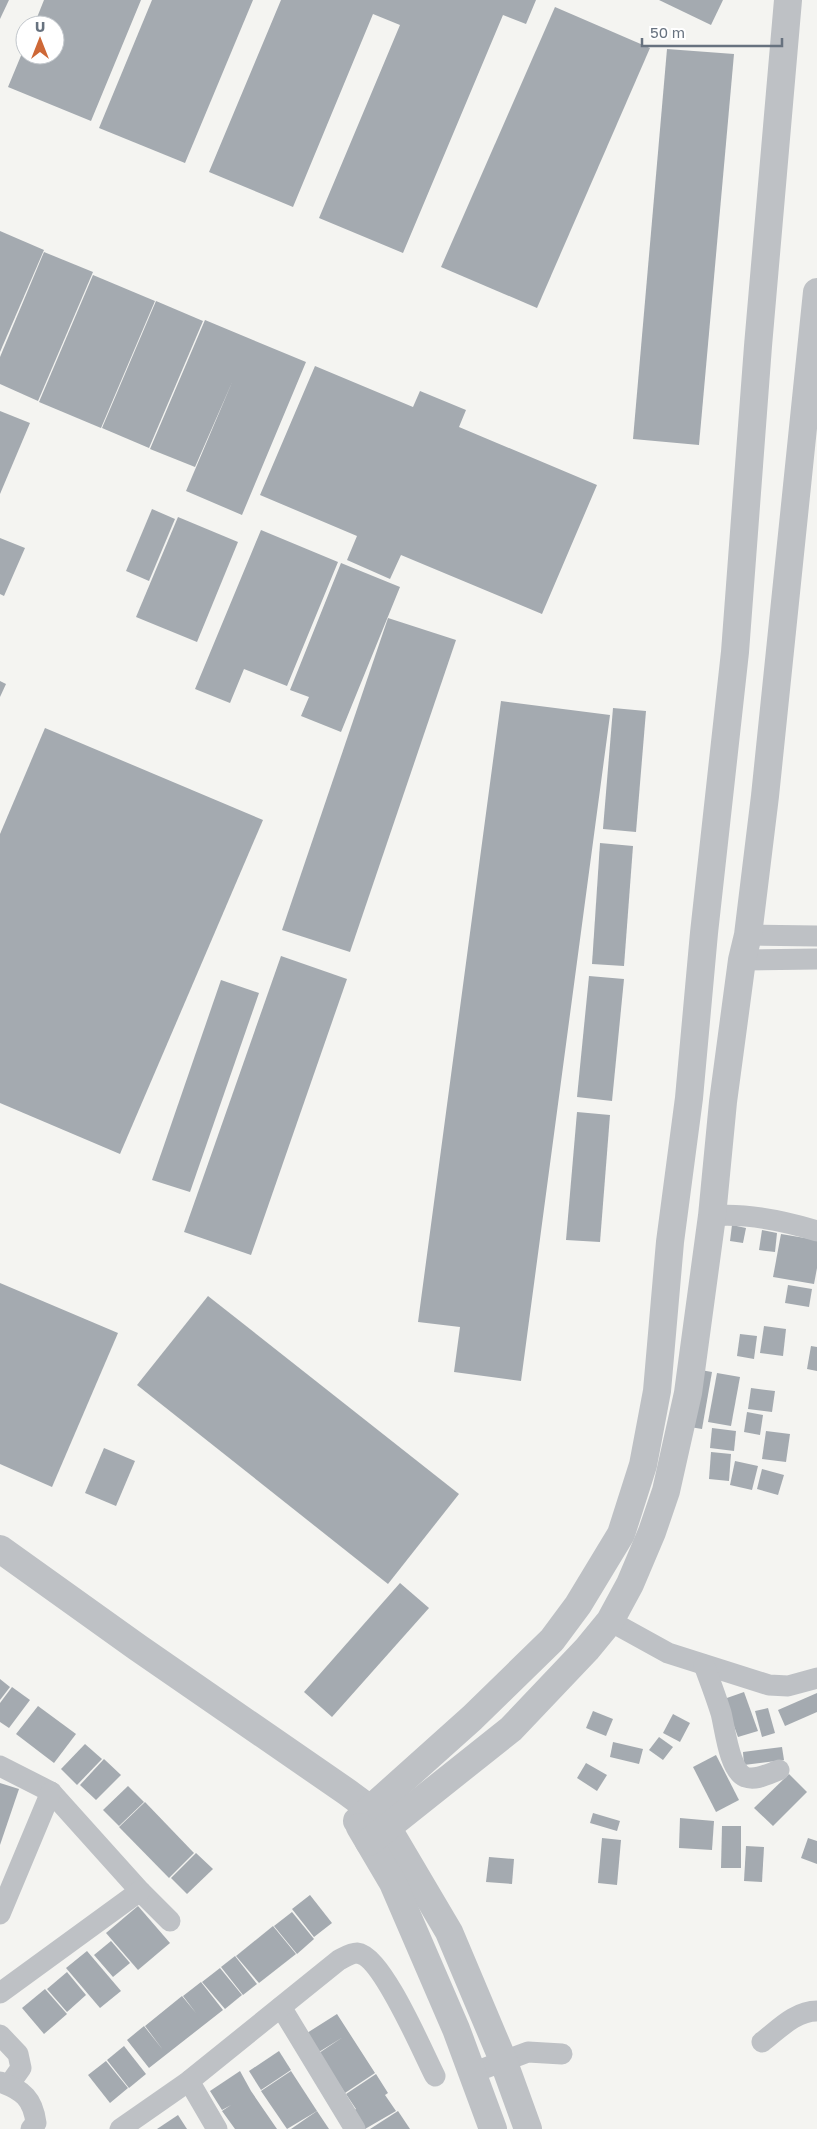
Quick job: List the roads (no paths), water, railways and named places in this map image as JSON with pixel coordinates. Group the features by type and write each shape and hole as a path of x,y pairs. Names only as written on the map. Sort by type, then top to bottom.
{"street":[{"path":"371,1825 472,1718 552,1640 578,1605 621,1534 644,1465 654,1412 670,1242 688,1098 705,923 736,652 758,346 788,0"},
{"path":"371,1825 511,1730 586,1649 610,1621 630,1584 646,1547 666,1491 688,1392 712,1216 723,1102 765,796 817,292"},
{"path":"745,947 817,936"},
{"path":"745,947 817,959"},
{"path":"688,1098 723,1102"},
{"path":"712,1216 734,1214 817,1231"},
{"path":"0,1549 137,1647 347,1792 371,1825 419,1878 448,1932 503,2060 528,2129"},
{"path":"610,1621 668,1653 769,1685 788,1686 817,1678"},
{"path":"704,1665 721,1715 727,1742 738,1771 743,1776 755,1778 779,1770"},
{"path":"0,1766 51,1792 140,1891 170,1921"},
{"path":"0,1914 51,1792"},
{"path":"371,1825 393,1883 456,2029 493,2129"},
{"path":"0,1994 140,1891"},
{"path":"120,2129 189,2081 339,1960 358,1953 366,1956 376,1965 393,1993 435,2076"},
{"path":"281,2007 355,2129"},
{"path":"762,2042 802,2013 817,2011"},
{"path":"0,2035 18,2054 21,2068 5,2083 24,2093 34,2108 34,2126"},
{"path":"472,2072 503,2060 536,2051 562,2054"},
{"path":"189,2081 217,2129"}]}
